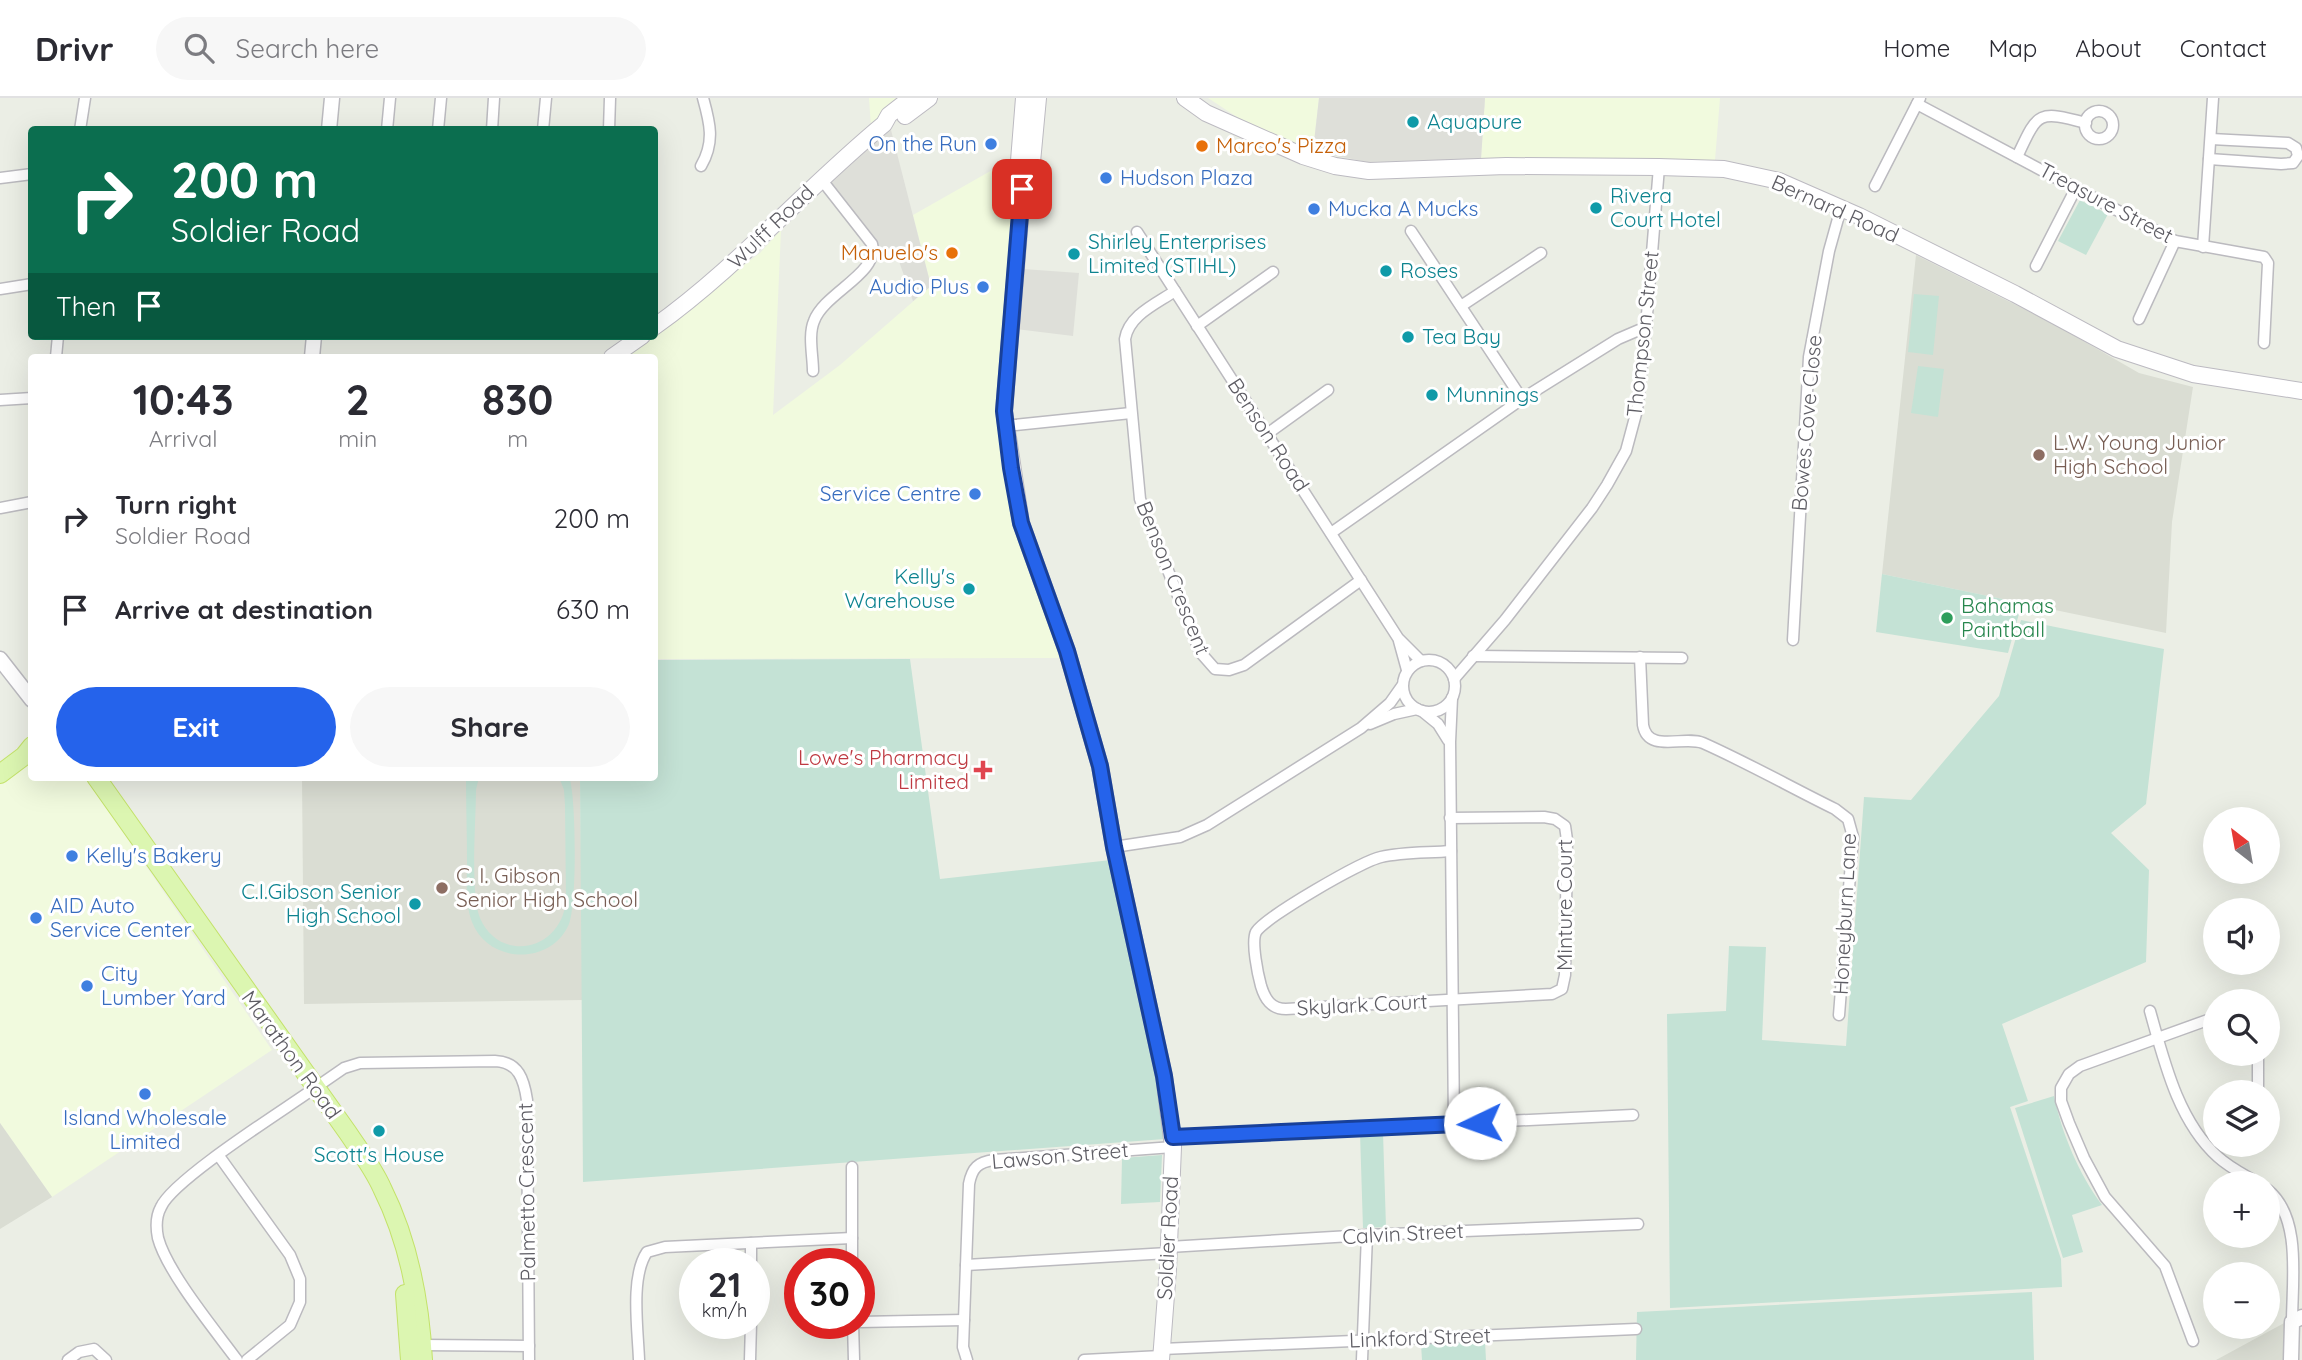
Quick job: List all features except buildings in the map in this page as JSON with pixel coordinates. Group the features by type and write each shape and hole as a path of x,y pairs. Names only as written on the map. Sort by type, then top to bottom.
{"main road":[{"name":"Wulff Road","path":"658,324 739,259 821,179 884,124 889,115 911,98"},
{"name":"Wulff Road","path":"884,124 894,124 929,98"},
{"name":"Soldier Road","path":"1024,98 1019,161 1024,172 1005,387 1006,426 1021,523 1083,702 1100,766 1114,847 1164,1076 1173,1142 1161,1355"},
{"name":"Soldier Road","path":"1024,172 1032,162 1038,98"},
{"name":"Bernard Road","path":"1185,98 1206,113 1303,156 1335,166 1369,171 1506,166 1659,167 1724,169 1779,181 1841,208 2015,294 2116,349 2193,374 2302,391"},
{"path":"616,354 636,340"},
{"path":"4,771 28,751"},
{"path":"4,771 28,761"},
{"name":"Marathon Road","path":"90,781 312,1090 366,1160 386,1196 411,1276 422,1352"},
{"name":"Marathon Road","path":"99,781 312,1090 360,1166 380,1206 400,1269 410,1360"}],"street":[{"path":"81,126 85,98"},
{"path":"329,126 332,98"},
{"path":"387,126 390,98"},
{"path":"438,126 441,98"},
{"path":"492,126 495,98"},
{"path":"543,126 546,98"},
{"path":"609,126 610,98"},
{"path":"701,166 708,155 711,140 710,120 704,98"},
{"path":"2203,247 2213,98"},
{"path":"1875,186 1919,101"},
{"name":"Treasure Street","path":"1919,101 2017,157 2175,241 2261,255 2266,260 2264,343"},
{"path":"2017,157 2038,118 2056,115 2086,123"},
{"path":"2209,159 2281,164 2293,163 2298,156 2296,148 2288,143 2211,139"},
{"name":"Thompson Street","path":"1454,679 1592,508 1618,467 1629,442 1637,410 1659,167"},
{"path":"0,178 28,174"},
{"path":"813,371 812,331 816,315 825,303 866,268 874,251 872,244 821,179"},
{"path":"2036,266 2076,188"},
{"name":"Bowes Cove Close","path":"1793,640 1809,357 1829,251 1841,208"},
{"path":"1412,231 1522,399"},
{"name":"Benson Road","path":"1137,232 1398,638"},
{"path":"2139,319 2175,241"},
{"path":"1461,306 1541,253"},
{"path":"1197,326 1273,272"},
{"path":"0,289 28,285"},
{"name":"Benson Crescent","path":"1175,291 1135,318 1127,331 1137,483 1144,514 1195,641 1210,666 1222,670 1244,665 1361,580"},
{"path":"1331,533 1522,399 1618,340 1646,327"},
{"path":"1267,434 1328,390"},
{"path":"0,400 28,398"},
{"path":"1006,426 1131,414"},
{"path":"0,508 28,503"},
{"path":"1114,847 1161,842 1207,825 1361,728 1390,703 1402,686 1407,670 1398,638"},
{"path":"1398,638 1421,661"},
{"path":"1444,665 1472,657 1682,658"},
{"name":"Honeyburn Lane","path":"1640,657 1643,725 1648,738 1663,742 1700,742 1835,809 1848,820 1853,837 1839,1015"},
{"path":"0,659 28,694"},
{"path":"1407,670 1429,659 1444,665 1454,679 1450,743 1454,1124"},
{"path":"1402,686 1408,702 1438,724 1450,743"},
{"path":"1361,728 1394,714 1438,710 1452,698"},
{"name":"Minture Court","path":"1450,818 1544,817 1565,826 1567,840 1565,975 1562,989 1552,994 1453,1000"},
{"name":"Skylark Court","path":"1451,852 1393,856 1369,861 1277,915 1261,928 1254,938 1260,982 1266,998 1276,1008 1453,1000"},
{"path":"2150,1012 2181,1103 2199,1137 2220,1159 2239,1171"},
{"path":"2193,1341 2165,1266 2105,1197 2084,1158 2060,1096 2064,1081 2080,1066 2203,1022"},
{"name":"Palmetto Crescent","path":"237,1360 175,1272 161,1247 157,1227 161,1206 168,1195 336,1072 360,1063 495,1061 516,1069 525,1086 527,1100 529,1360"},
{"path":"1173,1142 1633,1115"},
{"name":"Lawson Street","path":"967,1360 963,1351 970,1178 973,1170 980,1163 995,1160 1173,1142"},
{"path":"219,1156 290,1255 300,1279 300,1302 290,1325 247,1360"},
{"path":"852,1167 852,1248"},
{"path":"2280,1201 2291,1227 2297,1320 2291,1360"},
{"name":"Calvin Street","path":"966,1265 1367,1235 1638,1224"},
{"path":"1362,1360 1367,1235"},
{"path":"639,1360 638,1281 641,1260 647,1252 665,1247 852,1238"},
{"path":"751,1243 751,1248"},
{"path":"875,1322 964,1320"},
{"name":"Linkford Street","path":"1161,1355 1363,1340 1636,1329"},
{"path":"750,1360 751,1339"},
{"path":"853,1339 854,1360"},
{"path":"422,1352 529,1346"},
{"path":"68,1360 87,1349 100,1352 106,1360"},
{"path":"1084,1360 1161,1355"}],"shaded area":[{"path":"869,98 905,98 871,127"},
{"path":"1208,98 1319,98 1313,151 1237,117"},
{"path":"1319,98 1485,98 1481,159 1367,162 1313,151"},
{"path":"1485,98 1720,98 1715,160 1481,159"},
{"path":"891,130 931,286 913,301 895,250 887,257 829,180"},
{"path":"1017,156 998,420 1062,658 658,659 658,354 623,354 642,340 658,340 658,329 760,253 781,230 773,415 840,365 931,286 913,215"},
{"path":"2080,200 2108,214 2086,255 2058,241"},
{"name":"L.W. Young Junior High School","path":"1916,255 2052,323 2139,373 2193,387 2172,522 2166,633 1882,574"},
{"path":"1023,269 1079,273 1073,336 1016,329"},
{"path":"1914,294 1939,296 1933,355 1908,352"},
{"path":"1918,366 1944,369 1938,417 1911,413"},
{"name":"Bahamas Paintball","path":"1882,574 2022,603 2008,653 1876,632"},
{"path":"2021,620 2164,649 2146,804 2111,833 2149,870 2146,962 2002,1024 2028,1101 2010,1107 2061,1259 2062,1287 1670,1308 1667,1014 1726,1011 1729,946 1766,947 1762,1040 1846,1046 1864,797 1911,800 1999,696"},
{"path":"910,659 940,879 1111,860 1155,1070 1165,1139 583,1182 580,781 658,781 658,660"},
{"path":"28,764 28,781 88,781 272,1050 52,1197 0,1123 0,783"},
{"name":"C. I. Gibson Senior High School","path":"302,781 580,781 583,1000 304,1004"},
{"path":"466,781 478,781 474,875 480,918 489,933 501,942 515,946 542,940 554,931 562,917 566,900 565,805 561,781 570,781 575,853 572,913 560,938 535,953 505,952 491,946 480,936 472,922 467,893"},
{"path":"2054,1096 2072,1153 2102,1205 2072,1215 2083,1252 2063,1258 2015,1108"},
{"path":"0,1123 52,1197 0,1229"},
{"path":"1360,1133 1383,1133 1386,1227 1363,1228"},
{"path":"1162,1155 1160,1202 1121,1204 1122,1158"},
{"path":"2032,1292 2034,1360 1636,1360 1637,1312"},
{"path":"2286,1322 2285,1360 2216,1360 2255,1339 2280,1339 2280,1325"},
{"path":"1485,1341 1486,1360 1422,1360 1421,1344"}],"place":[{"name":"Aquapure","path":"1413,122"},
{"name":"On the Run","path":"991,144"},
{"name":"Marco's Pizza","path":"1202,146"},
{"name":"Hudson Plaza","path":"1106,178"},
{"name":"Rivera Court Hotel","path":"1596,208"},
{"name":"Mucka A Mucks","path":"1314,209"},
{"name":"Manuelo's","path":"952,253"},
{"name":"Shirley Enterprises Limited (STIHL)","path":"1074,254"},
{"name":"Roses","path":"1386,271"},
{"name":"Audio Plus","path":"983,287"},
{"name":"Tea Bay","path":"1408,337"},
{"name":"Munnings","path":"1432,395"},
{"name":"L.W. Young Junior High School","path":"2039,455"},
{"name":"Service Centre","path":"975,494"},
{"name":"Kelly's Warehouse","path":"969,589"},
{"name":"Bahamas Paintball","path":"1947,618"},
{"name":"Lowe's Pharmacy Limited","path":"983,770"},
{"name":"Kelly's Bakery","path":"72,856"},
{"name":"C. I. Gibson Senior High School","path":"442,888"},
{"name":"C.I.Gibson Senior High School","path":"415,904"},
{"name":"AID Auto Service Center","path":"36,918"},
{"name":"City Lumber Yard","path":"87,986"},
{"name":"Island Wholesale Limited","path":"145,1094"},
{"name":"Scott's House","path":"379,1131"}],"route":[{"path":"1022,189 1004,411 1011,468 1021,523 1067,651 1100,766 1114,847 1164,1076 1173,1137 1480,1123"}]}
